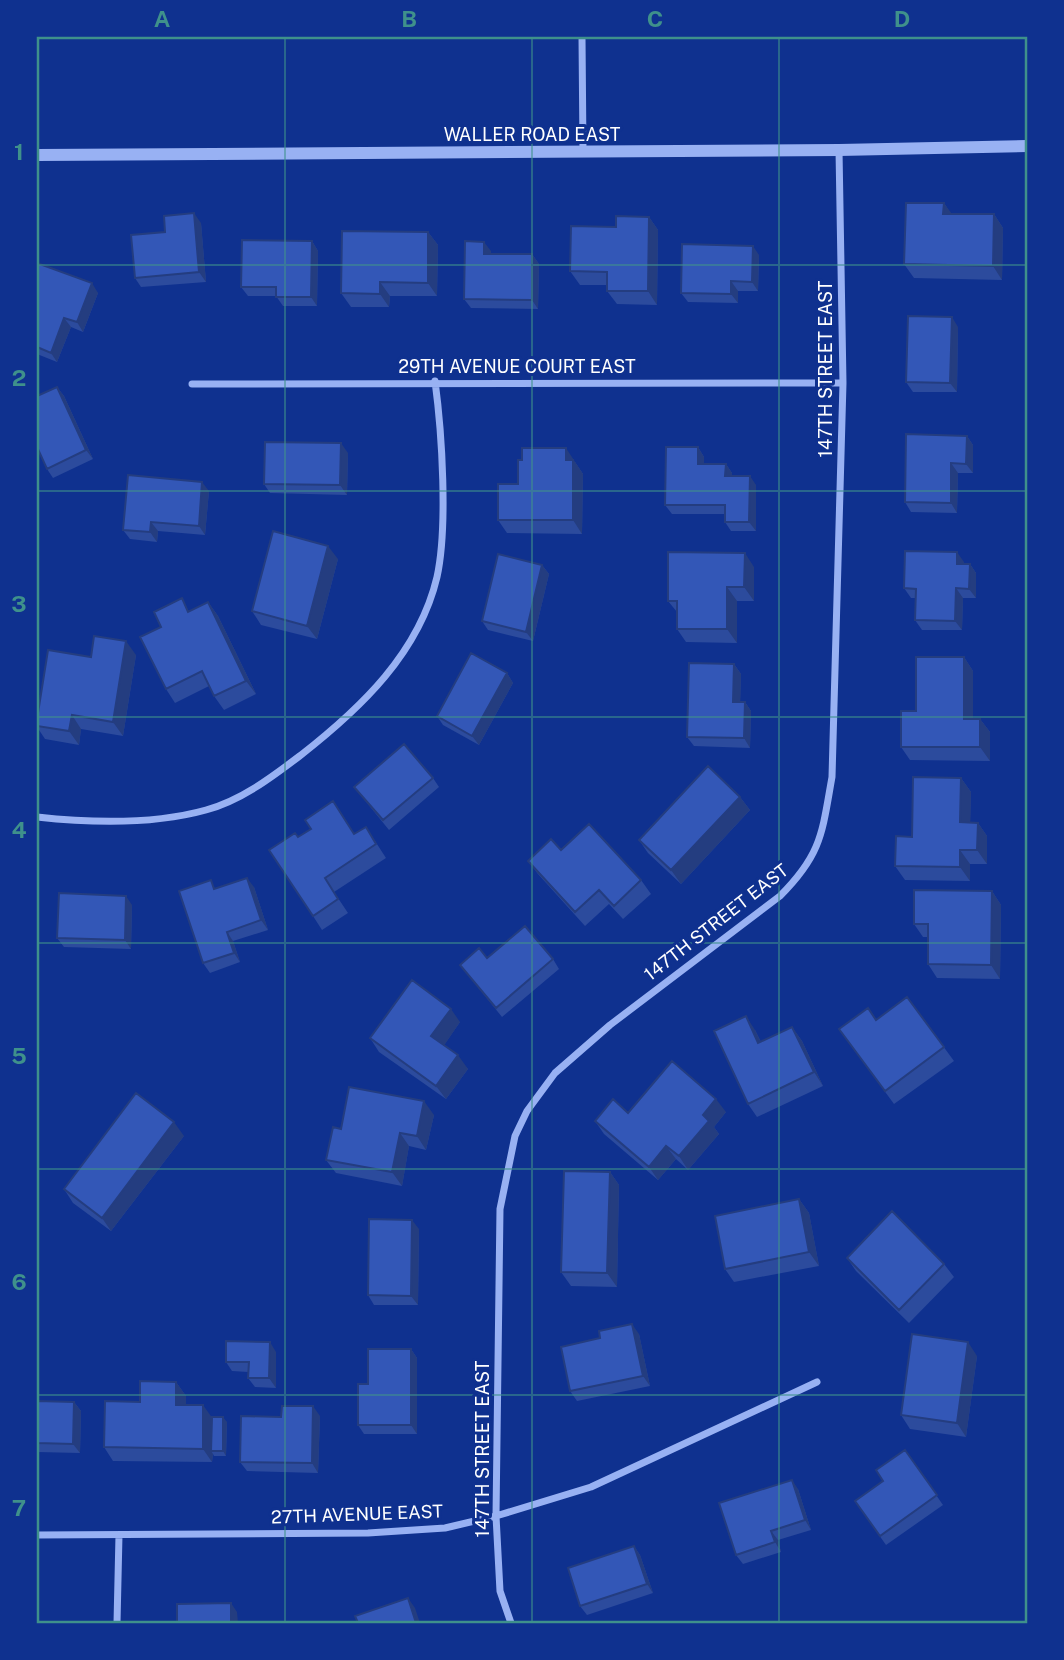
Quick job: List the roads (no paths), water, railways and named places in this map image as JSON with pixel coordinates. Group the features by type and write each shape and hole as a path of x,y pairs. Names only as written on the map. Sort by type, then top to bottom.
{"street":[{"path":"582,37 583,151"},
{"name":"WALLER ROAD EAST","path":"37,155 839,150 1027,146"},
{"name":"147TH STREET EAST","path":"511,1623 500,1591 496,1517 500,1209 515,1136 527,1111 555,1073 610,1025 780,896 814,857 832,777 843,383 839,150"},
{"path":"37,817 134,820 169,818 207,810 264,783 332,731 377,688 413,638 437,575 441,520 441,420 435,381"},
{"name":"29TH AVENUE COURT EAST","path":"192,384 435,381 843,383"},
{"name":"27TH AVENUE EAST","path":"37,1535 368,1533 445,1528 496,1517 591,1487 817,1382"},
{"path":"117,1623 119,1535"}]}
